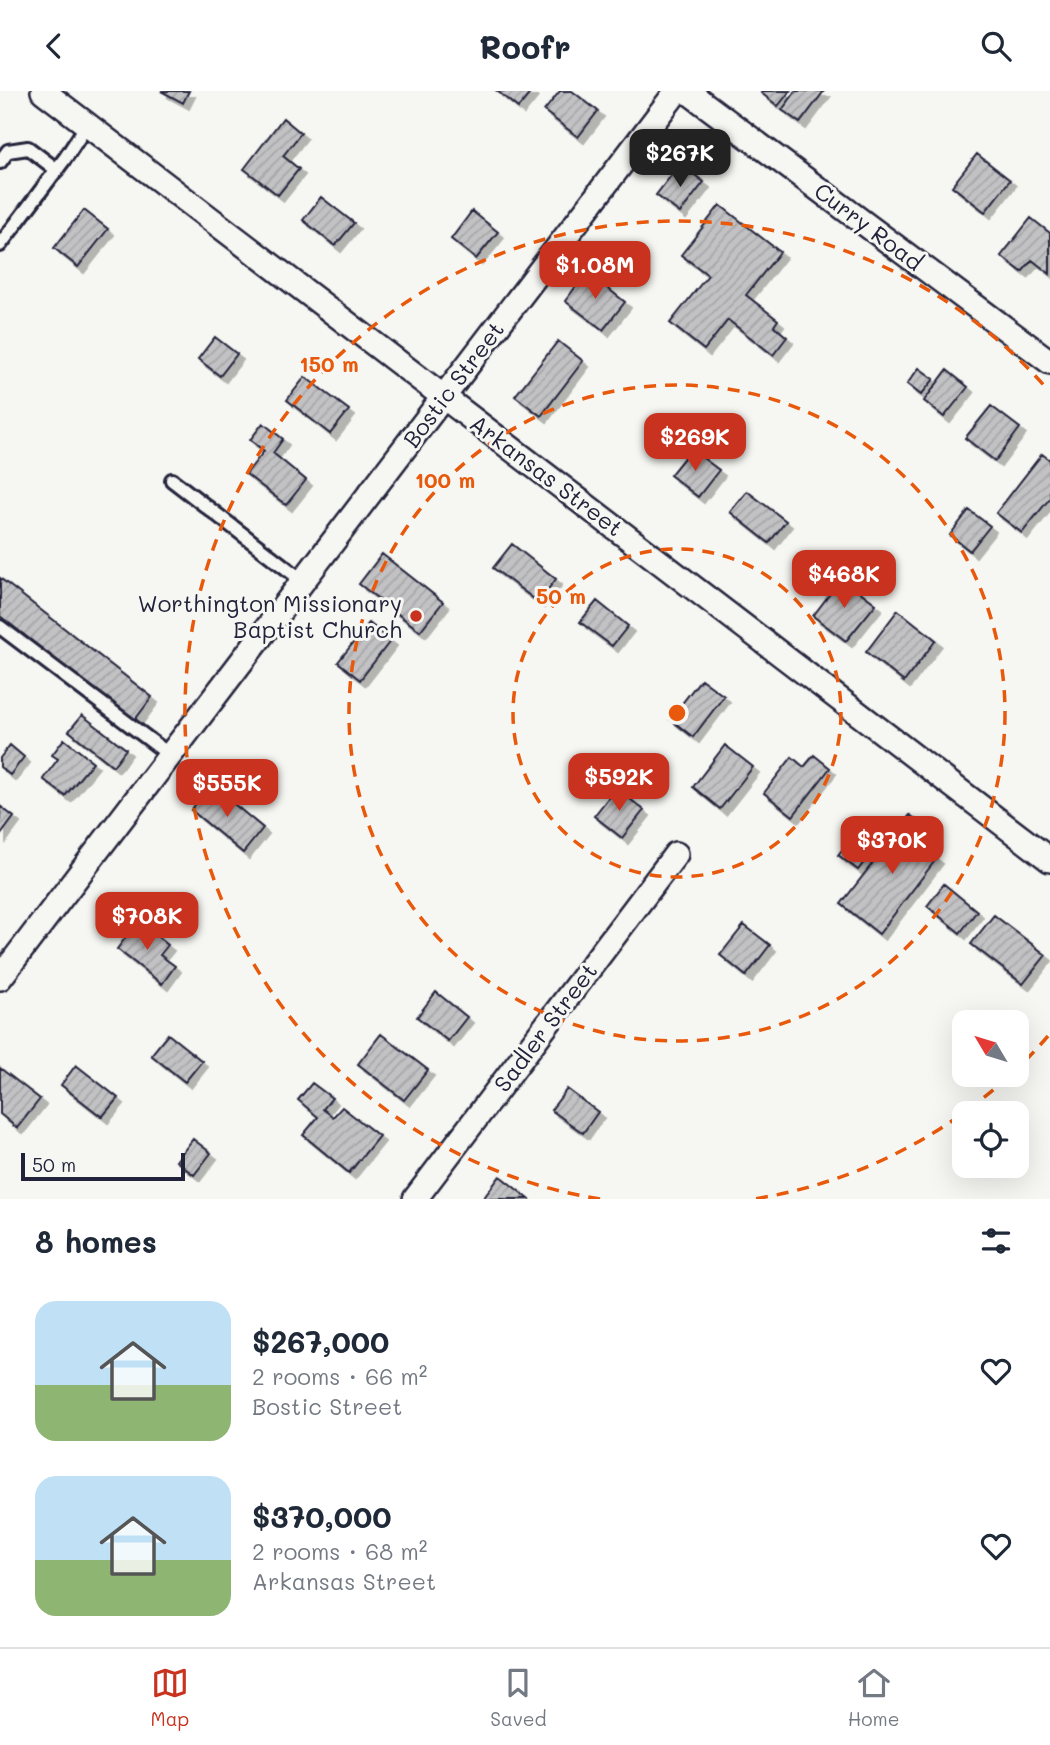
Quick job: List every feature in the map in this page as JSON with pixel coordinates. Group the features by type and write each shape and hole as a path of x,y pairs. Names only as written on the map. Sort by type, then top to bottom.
{"street":[{"name":"Arkansas Street","path":"43,91 1050,860"},
{"name":"Bostic Street","path":"4,963 172,756 677,91"},
{"name":"Curry Road","path":"687,91 1050,362"},
{"name":"Sadler Street","path":"415,1199 676,854"}],"lane":[{"path":"0,245 57,170 87,125"},
{"path":"0,162 8,151 27,148 57,170"},
{"path":"173,480 303,581"},
{"path":"0,627 172,756"}],"building":[{"path":"161,91 189,91 183,103"},
{"path":"497,91 532,91 518,108"},
{"path":"560,91 572,91 598,111 578,137 544,111"},
{"path":"790,91 778,106 761,93"},
{"path":"796,91 824,91 800,123 782,110"},
{"path":"283,118 301,133 283,156 299,169 278,195 244,169"},
{"path":"977,154 1010,180 985,212 952,186"},
{"path":"680,164 704,182 680,213 656,195"},
{"path":"321,197 354,223 335,246 303,220"},
{"path":"720,205 780,252 746,295 778,320 774,326 787,337 773,355 728,320 704,350 670,323 708,275 681,255"},
{"path":"84,210 108,229 78,267 54,248"},
{"path":"472,211 498,232 476,259 451,239"},
{"path":"1031,218 1050,233 1050,274 1032,260 1022,272 1001,256"},
{"path":"587,272 625,302 603,330 565,301"},
{"path":"215,337 237,354 220,376 198,359"},
{"path":"558,341 583,361 541,416 515,396"},
{"path":"919,368 934,379 921,395 907,384"},
{"path":"947,370 968,387 944,417 924,401"},
{"path":"305,377 349,410 330,434 287,400"},
{"path":"991,406 1020,428 995,461 965,438"},
{"path":"263,423 283,439 273,453 306,480 286,505 246,474 264,451 250,440"},
{"path":"691,449 719,470 698,497 670,475"},
{"path":"1042,454 1050,460 1050,498 1022,533 996,513"},
{"path":"747,491 786,521 769,543 730,512"},
{"path":"969,510 990,526 970,551 950,535"},
{"path":"512,544 556,579 538,602 493,568"},
{"path":"382,554 443,602 420,631 359,584"},
{"path":"0,578 152,697 134,721 0,616"},
{"path":"842,578 876,604 846,641 813,616"},
{"path":"597,601 628,626 612,646 580,622"},
{"path":"898,610 936,640 904,682 866,652"},
{"path":"369,623 391,640 360,680 338,662"},
{"path":"701,679 724,696 693,737 670,719"},
{"path":"82,715 126,749 113,766 69,731"},
{"path":"64,739 93,762 65,796 43,779 58,759 52,755"},
{"path":"10,745 24,757 10,775 0,767 0,758"},
{"path":"725,745 753,767 720,809 693,787"},
{"path":"814,755 830,768 793,816 764,793 792,757 804,767"},
{"path":"211,785 263,828 243,853 191,810"},
{"path":"616,788 644,810 622,838 594,816"},
{"path":"0,806 14,817 0,836"},
{"path":"910,815 934,833 923,847 937,858 879,934 841,904"},
{"path":"858,829 878,844 858,870 838,855"},
{"path":"944,884 977,911 960,933 927,906"},
{"path":"994,915 1046,955 1023,984 971,944"},
{"path":"138,921 168,945 160,955 175,966 162,984 117,949"},
{"path":"744,925 770,945 746,976 720,955"},
{"path":"436,992 467,1017 448,1041 417,1017"},
{"path":"168,1034 202,1061 185,1082 151,1055"},
{"path":"381,1034 428,1070 404,1100 358,1064"},
{"path":"76,1065 118,1098 102,1117 61,1085"},
{"path":"0,1068 40,1099 17,1128 0,1114"},
{"path":"312,1083 332,1098 323,1109 333,1117 342,1107 379,1136 349,1173 303,1135 318,1117 298,1100"},
{"path":"567,1089 598,1112 583,1133 551,1110"},
{"path":"193,1139 211,1153 194,1175 176,1161"},
{"path":"500,1176 529,1199 483,1199"}],"place":[{"name":"Worthington Missionary Baptist Church","path":"416,616"}]}
